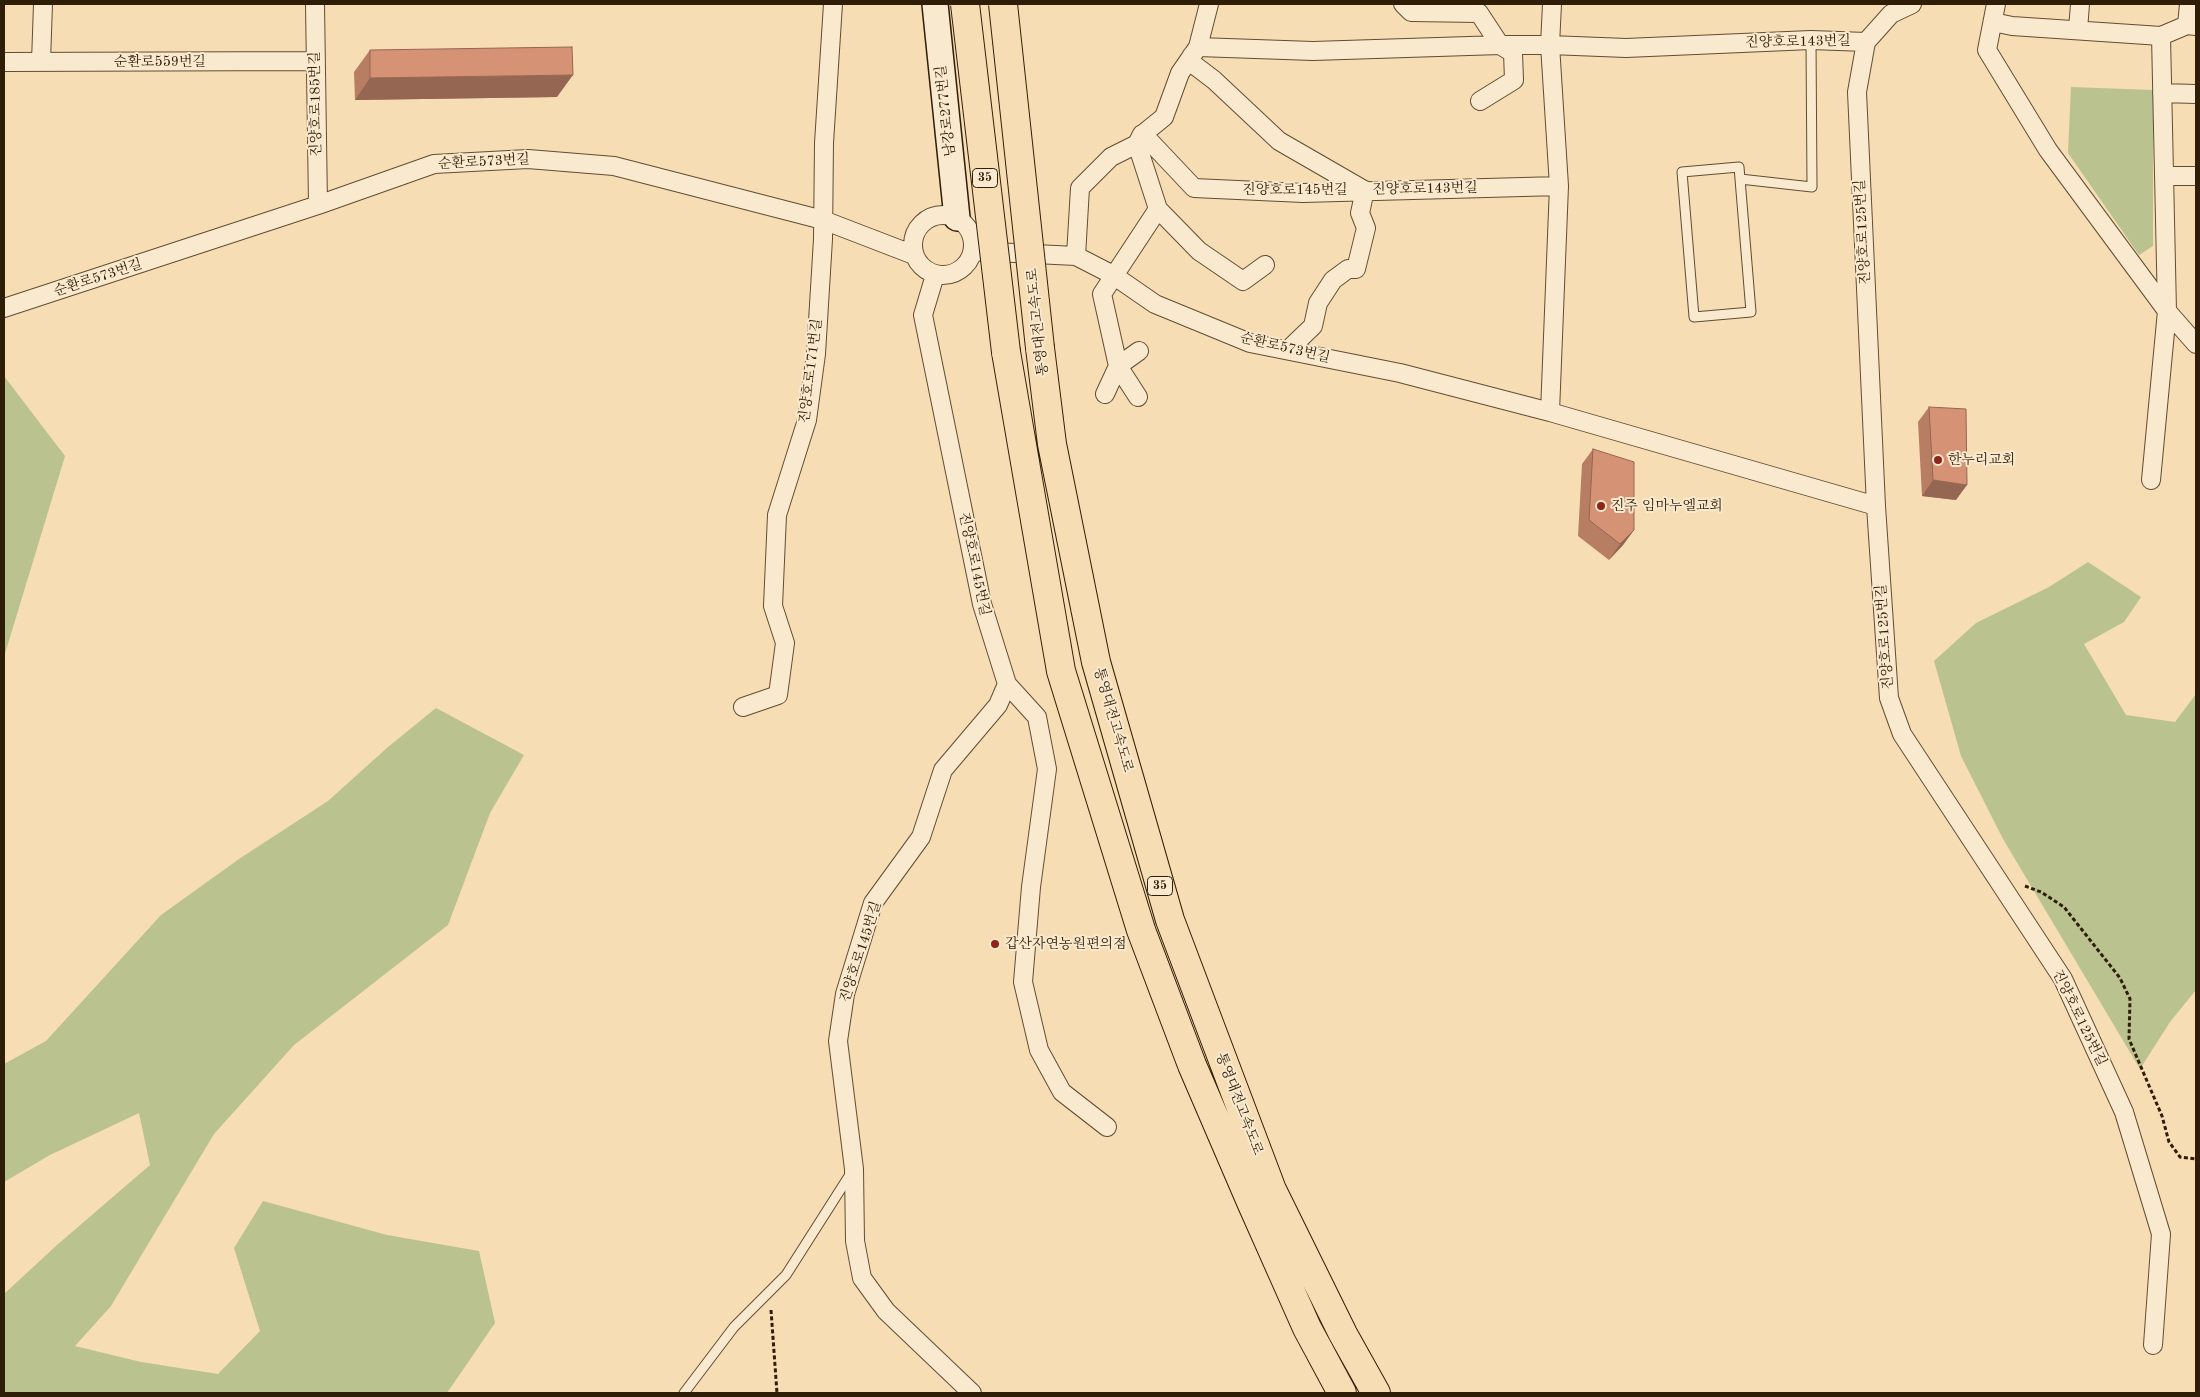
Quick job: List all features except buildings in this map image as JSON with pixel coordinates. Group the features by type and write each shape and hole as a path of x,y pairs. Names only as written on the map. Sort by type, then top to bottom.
{"highway":[{"name":"통영대전고속도로","path":"965,4 1006,352 1061,670 1141,930 1192,1065 1308,1328 1342,1393"},
{"name":"통영대전고속도로","path":"1003,4 1052,444 1096,662 1170,920 1272,1190 1343,1334 1376,1393"}],"street":[{"path":"41,62 43,4"},
{"name":"진양호로185번길","path":"315,4 318,205"},
{"name":"진양호로171번길","path":"743,707 778,695 785,643 773,606 773,561 777,515 807,420 816,354 823,220 824,143 833,4"},
{"name":"남강로277번길","path":"935,4 957,218"},
{"path":"1076,256 1080,188 1111,157 1140,139 1164,117 1180,73 1195,51 1209,4"},
{"path":"1402,4 1411,12 1480,8 1500,45 1512,53 1514,80 1480,101"},
{"path":"1550,412 1559,186 1550,45 1552,4"},
{"path":"1866,42 1891,14 1912,4"},
{"path":"1996,4 1987,50 2048,150 2167,311 2196,344"},
{"path":"2078,30 2080,4"},
{"path":"1993,22 2012,26 2161,36 2192,25 2189,4"},
{"path":"2151,480 2167,311 2161,36"},
{"name":"진양호로143번길","path":"1550,45 1626,48 1811,40 1866,42"},
{"name":"진양호로125번길","path":"1866,42 1857,92 1876,506 1889,698 1902,734 2063,979 2124,1112 2161,1234 2153,1345"},
{"path":"1195,51 1313,51 1550,45"},
{"name":"진양호로145번길","path":"1195,51 1189,61 1214,80 1279,141 1365,190"},
{"name":"순환로559번길","path":"4,62 316,60"},
{"path":"2162,93 2196,94"},
{"path":"1140,139 1158,209 1199,251 1243,282 1265,265"},
{"name":"진양호로145번길","path":"1140,139 1194,188 1303,193 1365,190"},
{"name":"순환로573번길","path":"4,308 318,205 434,164 528,159 614,166 823,220 914,255"},
{"path":"2164,176 2196,176"},
{"name":"진양호로143번길","path":"1288,350 1313,326 1318,303 1333,280 1348,269 1356,270 1366,228 1360,213 1365,190 1559,186"},
{"path":"1138,397 1118,366 1102,294 1158,209"},
{"path":"947,215 957,218 971,232 974,251 970,261 964,268 946,276 936,275 926,271 914,255 914,235 927,219 947,215"},
{"name":"순환로573번길","path":"974,251 1076,256 1113,275 1155,304 1250,343 1400,373 1550,412 1876,506"},
{"name":"진양호로145번길","path":"936,275 923,316 982,604 1007,684 998,705 943,770 921,837 873,903 845,994 838,1041 854,1169 855,1241 862,1278 886,1311 972,1393"},
{"path":"1105,394 1118,366 1139,351"},
{"path":"1007,684 1037,717 1047,769 1032,887 1023,982 1039,1050 1062,1092 1107,1127"}],"lane":[{"path":"1740,179 1812,187 1811,40"},
{"path":"1738,167 1740,179 1751,312 1694,317 1682,172 1738,167"},
{"path":"684,1393 734,1327 786,1275 854,1169"}],"path":[{"path":"1998,880 2018,883 2041,892 2064,907 2120,978 2130,999 2129,1039 2162,1116 2169,1142 2180,1157 2196,1159"},
{"path":"770,1292 777,1393"}],"green space":[{"path":"2071,87 2153,90 2153,246 2139,255 2068,153"},
{"path":"4,376 65,456 4,657"},
{"path":"2088,562 2141,597 2124,622 2084,644 2126,715 2175,722 2196,694 2196,990 2170,1022 2140,1069 2003,839 1961,756 1934,661 1976,623 2049,587"},
{"path":"436,708 524,755 490,813 448,925 294,1045 214,1134 111,1306 75,1346 141,1362 218,1374 260,1331 234,1248 263,1201 387,1235 479,1251 495,1323 447,1393 4,1393 4,1294 57,1245 150,1165 139,1113 50,1155 4,1182 4,1064 46,1041 161,915 239,859 328,801 388,747"}],"place":[{"name":"한누리교회","path":"1938,460"},
{"name":"진주 임마누엘교회","path":"1601,506"},
{"name":"갑산자연농원편의점","path":"995,944"}]}
